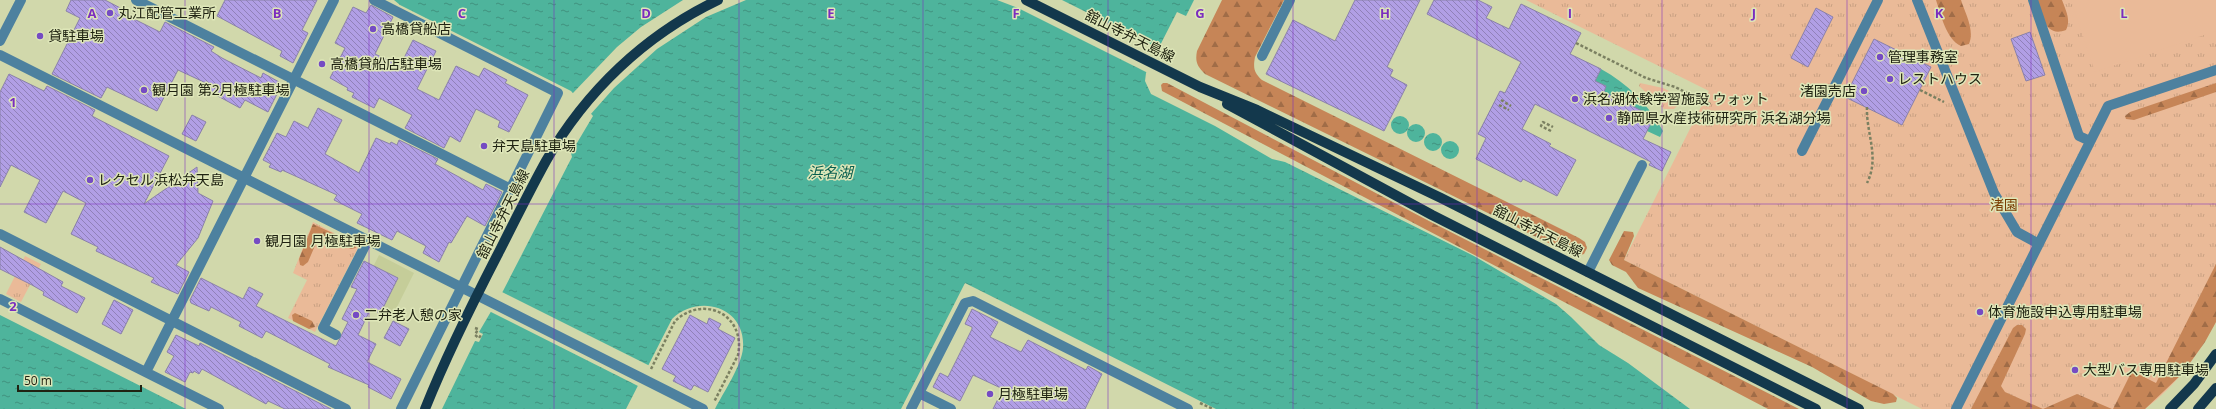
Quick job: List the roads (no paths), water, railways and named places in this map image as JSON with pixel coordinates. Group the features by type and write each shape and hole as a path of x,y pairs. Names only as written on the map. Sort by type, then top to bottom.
{"main road":[{"name":"舘山寺弁天島線","path":"425,409 477,295 546,160 582,109 606,80 650,40 675,23 718,0"},
{"name":"舘山寺弁天島線","path":"1026,0 1200,87 1257,110 1427,191 1859,409"},
{"name":"舘山寺弁天島線","path":"1200,87 1252,119 1432,215 1816,409"},
{"path":"2170,409 2194,384 2216,354"},
{"path":"2198,409 2216,388"}],"street":[{"path":"0,41 21,0"},
{"path":"136,0 511,189"},
{"path":"146,372 334,0"},
{"path":"374,0 558,93 511,189 460,287 401,409"},
{"path":"1262,56 1290,0"},
{"path":"1802,150 1878,0"},
{"path":"1917,0 1985,173 2005,213 2017,232 2038,244"},
{"path":"2033,0 2079,136 2090,141"},
{"path":"0,55 703,409"},
{"path":"1956,409 2108,106 2216,70"},
{"path":"1588,272 1642,165"},
{"path":"0,234 346,409"},
{"path":"336,334 323,328 368,240"},
{"path":"0,299 219,409"},
{"path":"911,409 965,303 973,301 1188,409"},
{"path":"919,393 951,409"}],"water":[{"name":"浜名湖","path":"394,0 1194,0 1186,16 1177,12 1146,73 1145,81 1151,94 1215,126 1272,159 1285,162 1474,256 1556,304 1599,345 1628,363 1690,409 1216,409 965,283 901,409 715,409 736,371 742,355 742,334 737,323 729,314 719,308 707,306 695,307 683,311 672,319 626,409 442,409 475,341 479,342 483,334 479,332 503,291 572,157 571,153 593,116 571,91 400,5"},
{"path":"1601,69 1629,88 1644,103 1663,131 1660,137 1647,131 1604,92 1606,86 1595,81"},
{"path":"1400,116 1406,119 1409,125 1406,131 1400,134 1394,131 1391,125 1394,119"},
{"path":"1416,124 1422,127 1425,133 1422,139 1416,142 1410,139 1407,133 1410,127"},
{"path":"1433,133 1439,136 1442,142 1439,148 1433,151 1427,148 1424,142 1427,136"},
{"path":"1450,141 1456,144 1459,150 1456,156 1450,159 1444,156 1441,150 1444,144"},
{"path":"0,315 186,409 0,409"}],"place":[{"name":"丸江配管工業所","path":"110,13"},
{"name":"高橋貸船店","path":"373,29"},
{"name":"貸駐車場","path":"40,36"},
{"name":"管理事務室","path":"1880,57"},
{"name":"高橋貸船店駐車場","path":"322,64"},
{"name":"レストハウス","path":"1890,79"},
{"name":"観月園 第2月極駐車場","path":"144,90"},
{"name":"渚園売店","path":"1864,91"},
{"name":"浜名湖体験学習施設 ウォット","path":"1575,99"},
{"name":"静岡県水産技術研究所 浜名湖分場","path":"1609,118"},
{"name":"弁天島駐車場","path":"484,146"},
{"name":"レクセル浜松弁天島","path":"90,180"},
{"name":"観月園 月極駐車場","path":"257,241"},
{"name":"体育施設申込専用駐車場","path":"1980,312"},
{"name":"二弁老人憩の家","path":"356,315"},
{"name":"大型バス専用駐車場","path":"2075,370"},
{"name":"月極駐車場","path":"990,394"}],"park label":[{"name":"渚園","path":"2004,205"}]}
